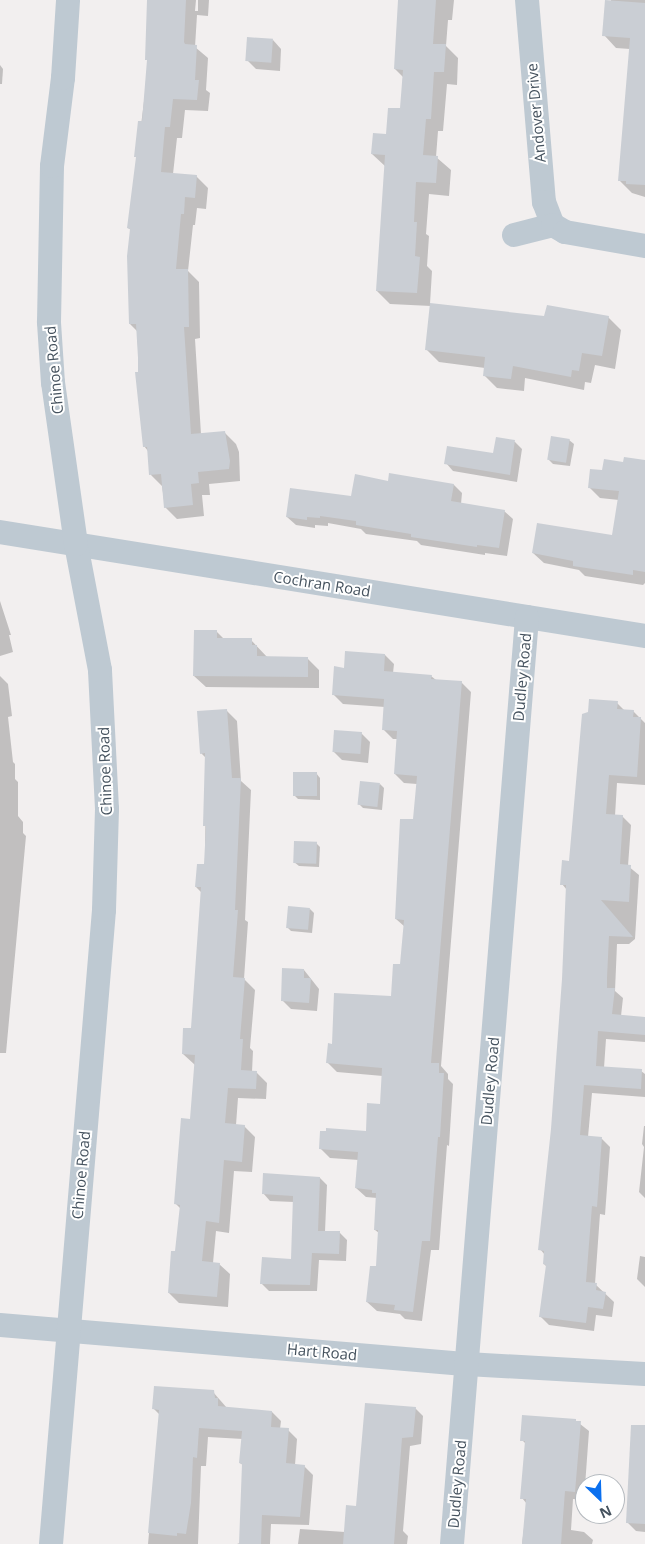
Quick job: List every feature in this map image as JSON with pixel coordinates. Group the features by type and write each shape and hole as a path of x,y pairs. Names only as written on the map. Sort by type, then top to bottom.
{"street":[{"name":"Chinoe Road","path":"51,1544 104,910 107,810 100,670 76,544 52,383 49,322 52,166 62,78 68,0"},
{"name":"Andover Drive","path":"527,0 544,202 553,225"},
{"path":"514,235 553,225 565,232 645,246"},
{"name":"Cochran Road","path":"0,532 645,636"},
{"name":"Dudley Road","path":"452,1544 527,618"},
{"name":"Hart Road","path":"0,1325 467,1364 645,1374"}],"building":[{"path":"147,0 186,0 184,42 185,44 197,45 195,80 199,80 197,100 173,99 170,127 165,127 161,172 197,175 195,198 185,197 184,214 181,214 176,269 188,269 189,327 184,327 191,434 225,431 230,461 229,469 198,472 199,483 191,484 193,505 164,508 161,474 149,475 147,447 143,447 135,372 138,372 136,324 129,324 127,256 130,229 127,228 136,157 134,157 138,121 142,121 147,60 145,60"},
{"path":"398,0 436,0 433,44 446,44 444,72 434,72 431,119 426,119 423,155 438,156 436,183 416,182 414,222 417,222 415,256 420,257 417,293 376,291 385,155 371,154 373,133 386,134 388,108 400,108 403,70 394,69"},
{"path":"605,0 645,3 645,185 626,184 626,181 618,181 630,38 602,36"},
{"path":"247,37 273,39 271,63 245,61"},
{"path":"430,303 544,316 547,305 609,316 602,356 582,353 579,371 572,370 571,377 513,366 511,379 483,376 485,357 425,350"},
{"path":"551,436 570,439 566,463 547,460"},
{"path":"496,437 515,440 510,475 444,464 447,446 493,453"},
{"path":"624,457 645,460 645,572 633,570 633,575 573,566 573,561 532,553 537,523 612,535 619,491 588,488 590,469 602,470 604,459 623,462"},
{"path":"389,473 454,484 451,501 505,510 499,548 477,545 477,547 411,537 411,534 356,525 356,521 320,516 320,518 307,517 307,520 286,517 290,488 351,496 355,474 388,481"},
{"path":"194,630 217,630 217,638 252,638 252,645 257,645 257,656 308,657 308,677 193,676"},
{"path":"345,651 385,654 384,671 432,675 431,679 462,681 431,1063 439,1063 439,1073 444,1073 440,1137 438,1137 430,1241 422,1241 413,1312 394,1310 395,1305 366,1302 370,1266 376,1266 378,1230 374,1230 376,1193 372,1193 372,1190 355,1188 358,1152 319,1149 320,1131 326,1131 326,1128 366,1131 367,1103 380,1104 382,1068 326,1063 328,1043 332,1044 334,993 391,996 393,964 400,964 404,920 395,919 400,819 413,819 417,776 394,774 397,731 382,730 384,699 332,695 334,666 344,668"},
{"path":"589,699 618,701 617,709 634,710 633,717 641,717 637,777 609,775 606,814 623,815 620,864 631,865 629,902 601,900 633,937 609,936 607,988 615,988 612,1014 645,1017 645,1035 598,1031 596,1066 642,1069 641,1089 584,1085 580,1135 602,1137 597,1207 592,1206 586,1282 597,1283 596,1290 606,1292 603,1309 588,1307 586,1323 539,1317 546,1265 543,1264 544,1251 538,1250 551,1129 562,979 566,885 560,885 562,860 569,861 582,714 588,712"},
{"path":"227,709 232,778 241,778 235,910 238,910 233,977 245,978 240,1039 243,1039 241,1070 257,1071 256,1089 228,1088 225,1123 245,1125 242,1162 224,1160 219,1223 206,1221 202,1261 220,1263 217,1297 168,1293 171,1251 175,1251 180,1205 174,1204 181,1118 190,1119 195,1055 182,1054 183,1028 191,1028 201,887 195,887 197,864 204,864 206,826 203,826 205,753 200,754 197,711"},
{"path":"334,730 362,732 360,754 332,752"},
{"path":"293,772 317,772 317,796 293,796"},
{"path":"360,781 380,783 377,807 357,805"},
{"path":"294,841 317,842 316,864 293,863"},
{"path":"288,906 310,908 308,930 286,928"},
{"path":"282,968 304,969 304,978 311,978 309,1003 281,1001"},
{"path":"263,1173 320,1177 318,1231 340,1231 339,1254 312,1253 310,1285 260,1284 262,1257 291,1259 293,1196 262,1194"},
{"path":"154,1386 214,1390 215,1398 218,1398 218,1406 272,1411 271,1427 289,1428 286,1463 305,1465 300,1517 262,1515 261,1544 239,1544 242,1464 239,1463 242,1431 199,1428 197,1458 193,1457 191,1503 186,1534 177,1533 177,1536 148,1533 159,1410 152,1409"},
{"path":"365,1403 416,1407 413,1437 402,1438 394,1544 343,1544 346,1505 356,1506"},
{"path":"522,1415 581,1421 577,1474 575,1474 575,1492 565,1491 561,1544 522,1544 526,1499 520,1499 525,1441 520,1441"},
{"path":"631,1425 645,1425 645,1524 626,1523"}]}
